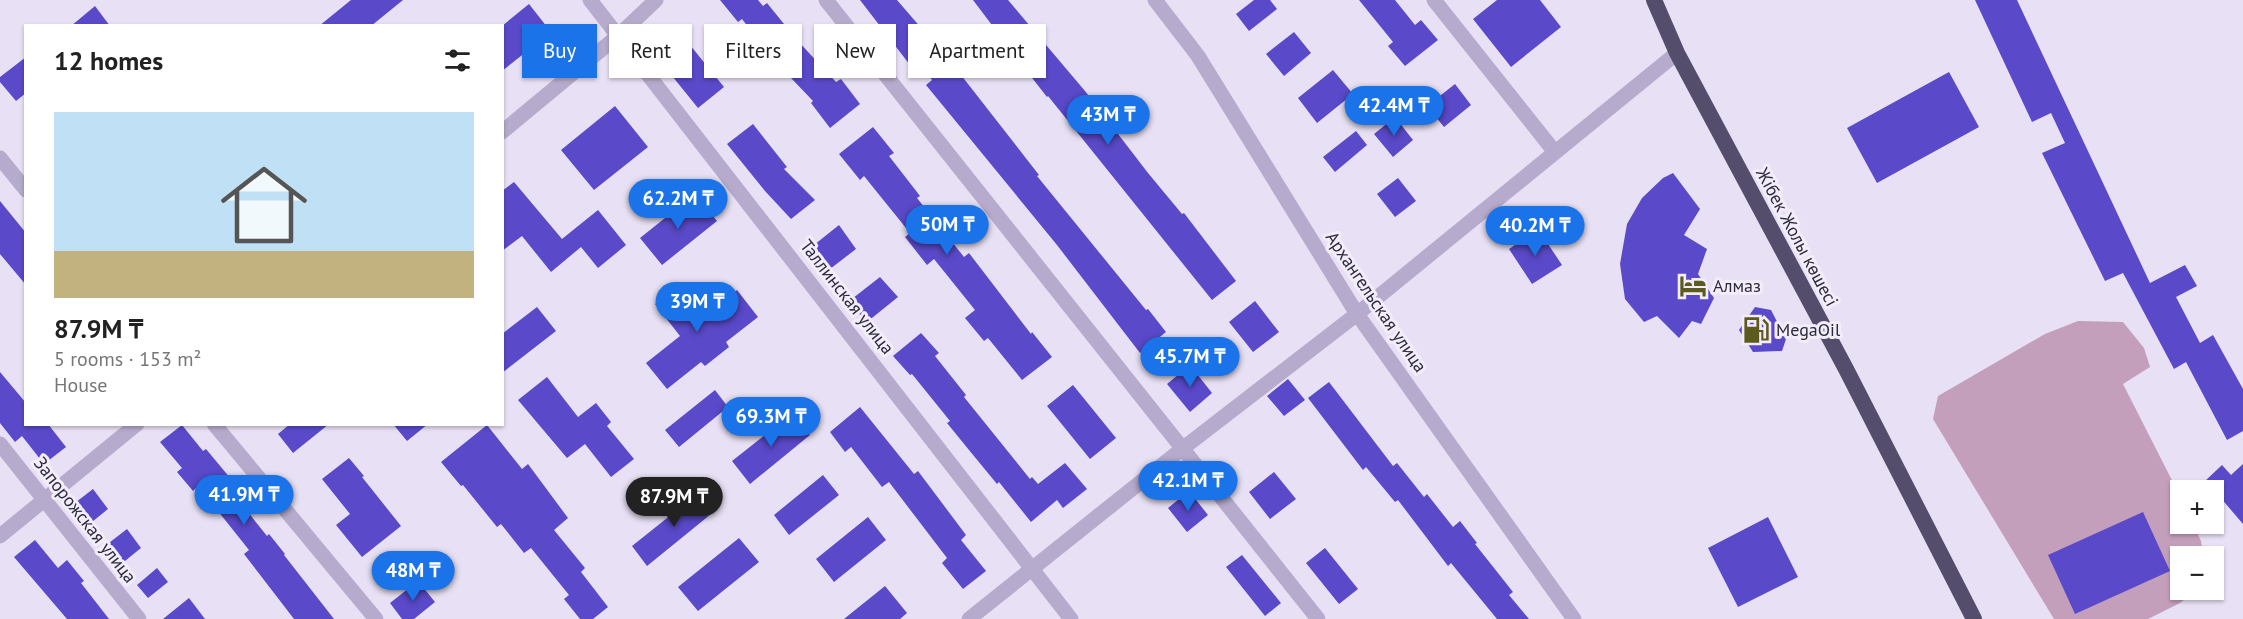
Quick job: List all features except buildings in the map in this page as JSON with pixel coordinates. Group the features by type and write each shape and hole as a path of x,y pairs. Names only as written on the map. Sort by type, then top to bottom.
{"highway":[{"name":"Жібек Жолы көшесі","path":"1654,0 1677,53 1846,369 1974,619"}],"street":[{"name":"Таллинская улица","path":"590,0 610,24"},
{"path":"631,24 657,0"},
{"path":"826,0 1318,619"},
{"name":"Архангельская улица","path":"1155,0 1198,56 1358,314 1574,619"},
{"path":"1434,0 1554,151"},
{"path":"504,130 609,43"},
{"path":"969,619 1182,449 1358,314 1554,151 1677,53"},
{"name":"Таллинская улица","path":"652,78 1071,619"},
{"path":"0,158 24,188"},
{"path":"0,536 135,426"},
{"path":"216,426 376,619"},
{"name":"Запорожская улица","path":"0,444 139,619"}],"shaded area":[{"path":"2078,321 2123,322 2144,348 2150,367 2123,384 2172,480 2170,480 2170,534 2198,534 2202,546 2170,546 2170,600 2184,600 2148,619 2054,619 1933,419 1938,396 2045,334"}],"place":[{"name":"Алмаз","path":"1693,286"},
{"name":"MegaOil","path":"1756,330"}]}
